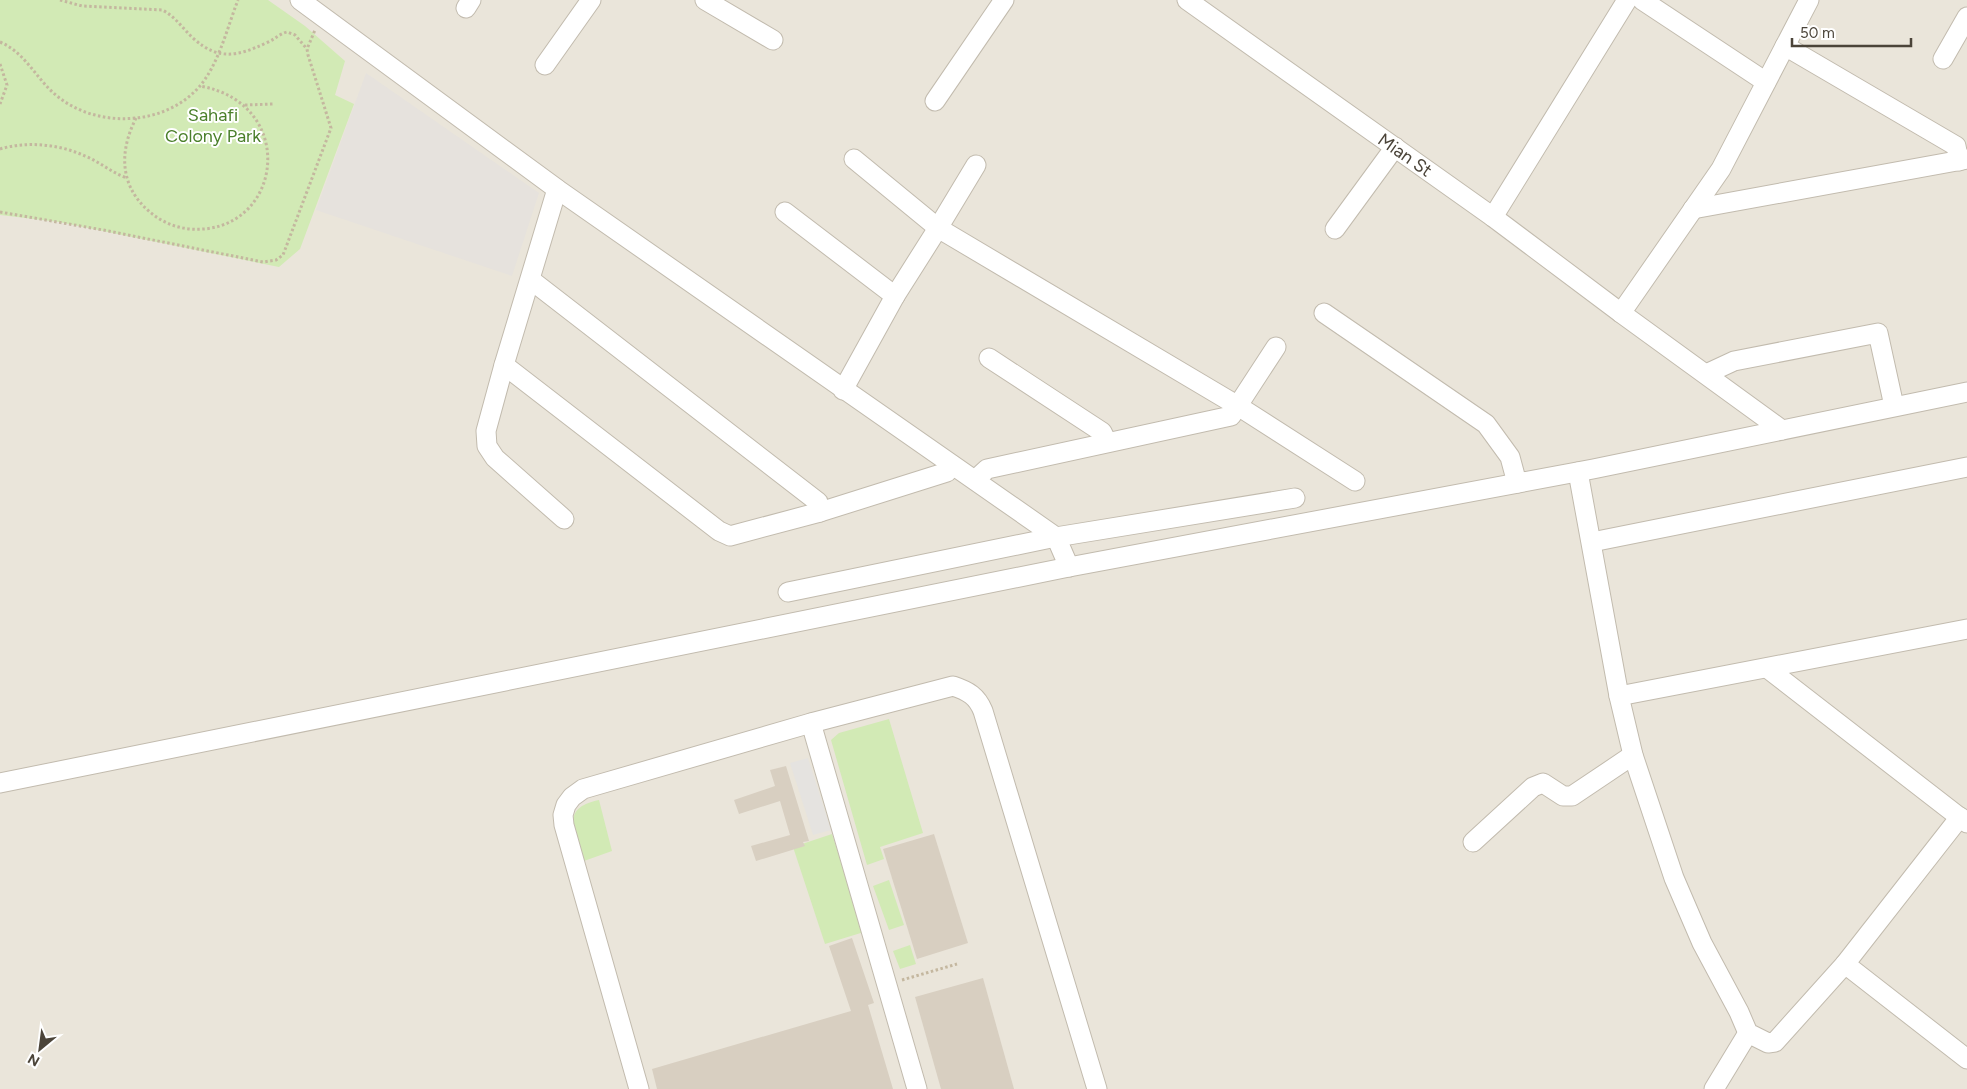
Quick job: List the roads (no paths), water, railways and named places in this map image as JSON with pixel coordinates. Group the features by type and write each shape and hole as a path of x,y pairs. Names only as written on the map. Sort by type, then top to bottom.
{"street":[{"path":"300,0 557,189 1056,538 1070,567"},
{"path":"546,65 591,0"},
{"path":"706,0 773,40"},
{"path":"935,101 1004,0"},
{"name":"Mian St","path":"1187,0 1493,217 1620,313 1782,430"},
{"path":"1493,217 1627,0"},
{"path":"1642,0 1766,82"},
{"path":"1620,313 1721,169 1809,0"},
{"path":"1943,59 1967,17"},
{"path":"1693,210 1963,160 1956,146 1785,46"},
{"path":"1335,229 1395,147"},
{"path":"854,159 938,228 1238,406 1355,480"},
{"path":"843,390 895,296 976,165"},
{"path":"557,189 486,431 487,446 495,458 564,519"},
{"path":"785,212 895,296"},
{"path":"531,280 818,502 820,512"},
{"path":"1324,313 1486,424 1510,457 1517,483"},
{"path":"1706,374 1734,361 1878,334 1894,406"},
{"path":"974,480 987,469 1231,416 1276,348"},
{"path":"989,358 1102,432 1107,442"},
{"path":"504,365 724,534 738,536 820,512 947,472 952,466"},
{"path":"0,783 1070,567 1578,472 1967,392"},
{"path":"1592,542 1967,467"},
{"path":"1578,472 1619,696 1633,755 1674,878 1702,943 1739,1012 1748,1034 1768,1043 1775,1042 1844,964 1963,820 1767,668"},
{"path":"788,592 1056,538 1295,498"},
{"path":"1619,696 1967,629"},
{"path":"639,1089 564,826 563,816 566,805 572,797 583,789 811,723 953,686 967,691 979,701 1005,780 1097,1089"},
{"path":"811,723 917,1089"},
{"path":"1474,842 1533,787 1543,783 1562,796 1572,796 1633,755"},
{"path":"1844,964 1967,1059"},
{"path":"1714,1089 1748,1034"}],"park label":[{"name":"Sahafi Colony Park","path":"213,125"}]}
